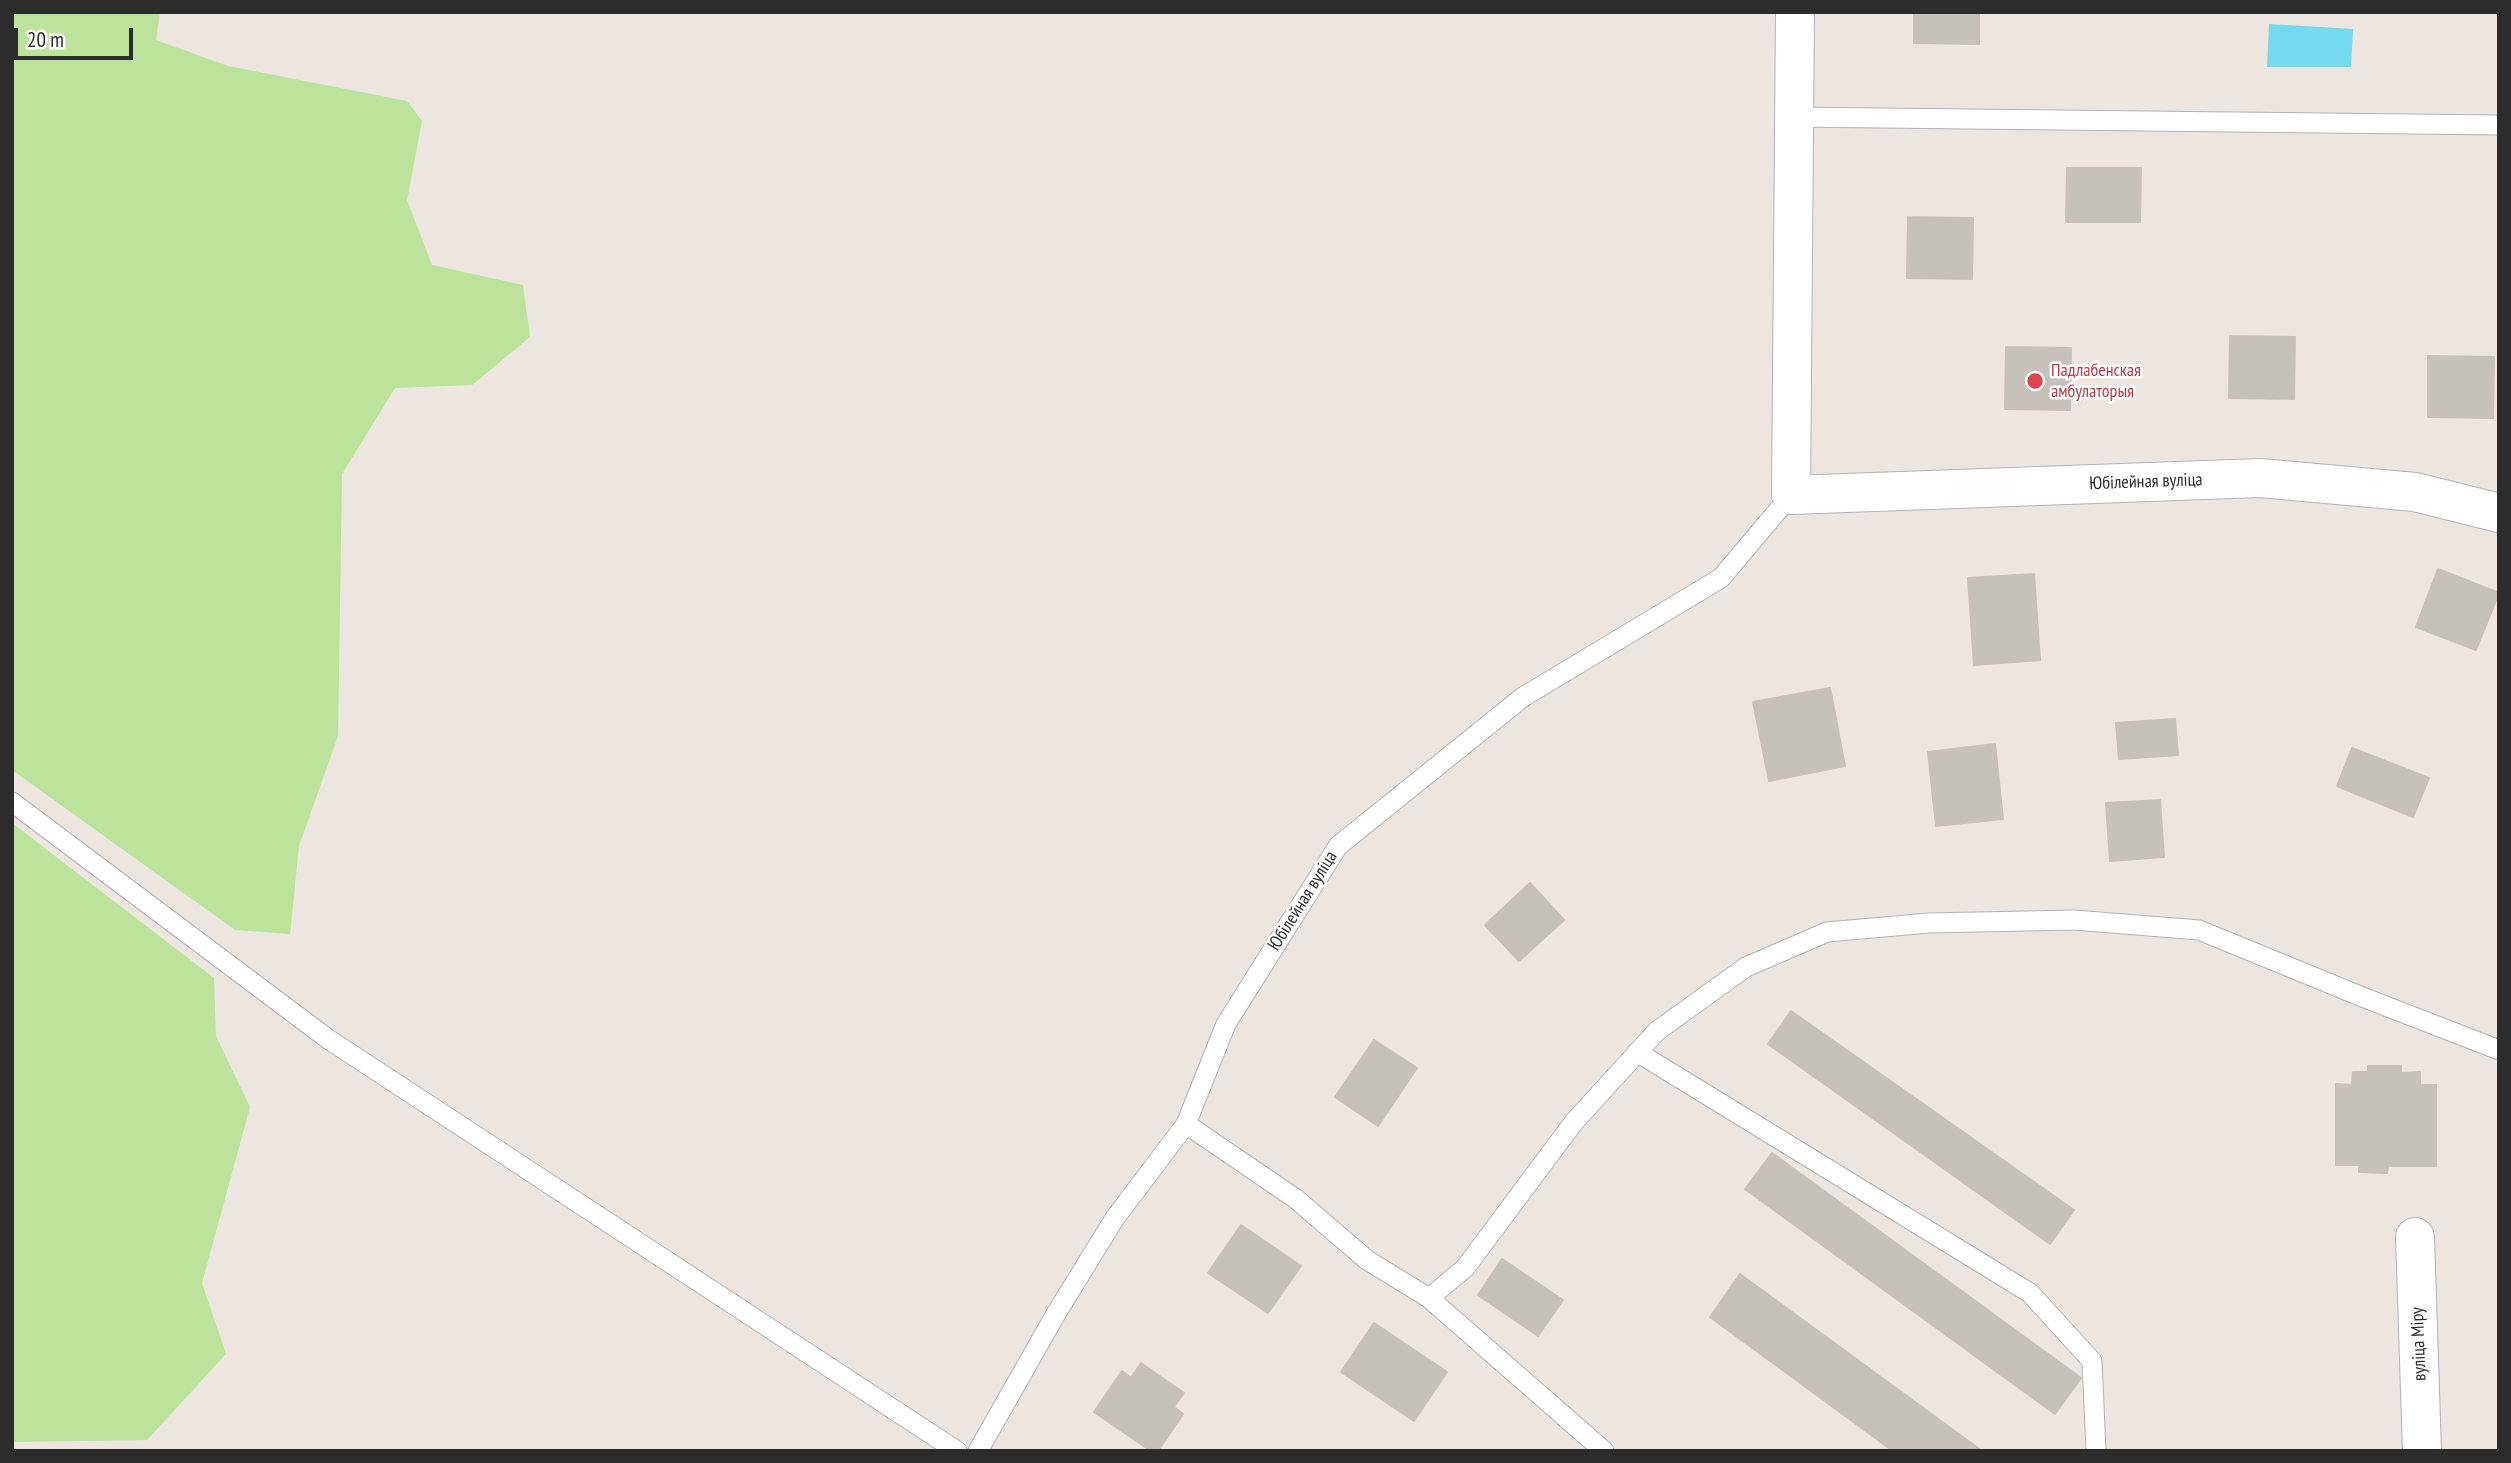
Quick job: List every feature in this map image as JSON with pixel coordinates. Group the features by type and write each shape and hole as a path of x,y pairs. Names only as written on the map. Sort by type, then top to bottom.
{"street":[{"path":"1791,495 1795,12"},
{"name":"Юбілейная вуліца","path":"1791,495 2260,478 2415,492 2499,513"},
{"name":"вуліца Міру","path":"2416,1237 2422,1451"}],"lane":[{"path":"1793,117 2499,125"},
{"name":"Юбілейная вуліца","path":"978,1451 1057,1312 1115,1218 1186,1124 1226,1024 1338,846 1523,697 1721,578 1791,495"},
{"path":"12,802 328,1039 957,1451"},
{"path":"1429,1298 1465,1268 1574,1122 1657,1031 1746,967 1827,932 1929,923 2074,920 2199,930 2499,1050"},
{"path":"1637,1052 2030,1293 2092,1361 2096,1451"},
{"path":"1186,1124 1296,1199 1367,1260 1429,1298 1604,1451"}],"green space":[{"path":"12,12 160,12 156,40 228,66 407,101 422,121 407,200 432,265 523,285 530,337 472,385 395,388 342,474 338,736 299,846 290,934 235,930 12,770"},
{"path":"12,823 214,978 216,1036 250,1107 202,1283 226,1354 147,1440 12,1442"}],"water":[{"path":"2269,24 2353,29 2351,67 2267,67"}],"building":[{"path":"1914,12 1979,12 1979,44 1914,43"},
{"path":"2067,168 2141,168 2140,222 2066,222"},
{"path":"1908,217 1973,218 1972,279 1907,278"},
{"path":"2230,336 2295,337 2294,399 2229,398"},
{"path":"2006,347 2071,348 2070,410 2005,409"},
{"path":"2428,356 2494,357 2493,418 2428,417"},
{"path":"2438,569 2499,593 2476,650 2416,627"},
{"path":"2034,574 2040,660 1974,665 1968,578"},
{"path":"1830,688 1845,766 1769,781 1753,702"},
{"path":"2175,719 2178,755 2119,759 2116,723"},
{"path":"1995,744 2003,819 1936,826 1928,752"},
{"path":"2352,748 2429,778 2413,817 2337,786"},
{"path":"2160,800 2164,857 2110,861 2106,803"},
{"path":"1530,883 1564,920 1519,961 1485,925"},
{"path":"1791,1011 2074,1210 2050,1244 1768,1044"},
{"path":"1374,1040 1417,1068 1378,1126 1335,1097"},
{"path":"2368,1066 2401,1066 2401,1073 2420,1072 2420,1085 2436,1085 2436,1166 2388,1166 2387,1173 2359,1172 2359,1165 2336,1165 2336,1084 2352,1085 2353,1072 2368,1072"},
{"path":"1772,1153 2081,1378 2055,1414 1745,1189"},
{"path":"1241,1225 1301,1266 1268,1313 1208,1273"},
{"path":"1502,1259 1563,1300 1538,1336 1478,1295"},
{"path":"1740,1274 1982,1451 1893,1451 1710,1317"},
{"path":"1374,1323 1447,1372 1414,1421 1341,1372"},
{"path":"1141,1363 1184,1393 1174,1407 1183,1414 1158,1451 1151,1451 1094,1412 1122,1371 1131,1378"}],"place":[{"name":"Падлабенская амбулаторыя","path":"2035,381"}]}
